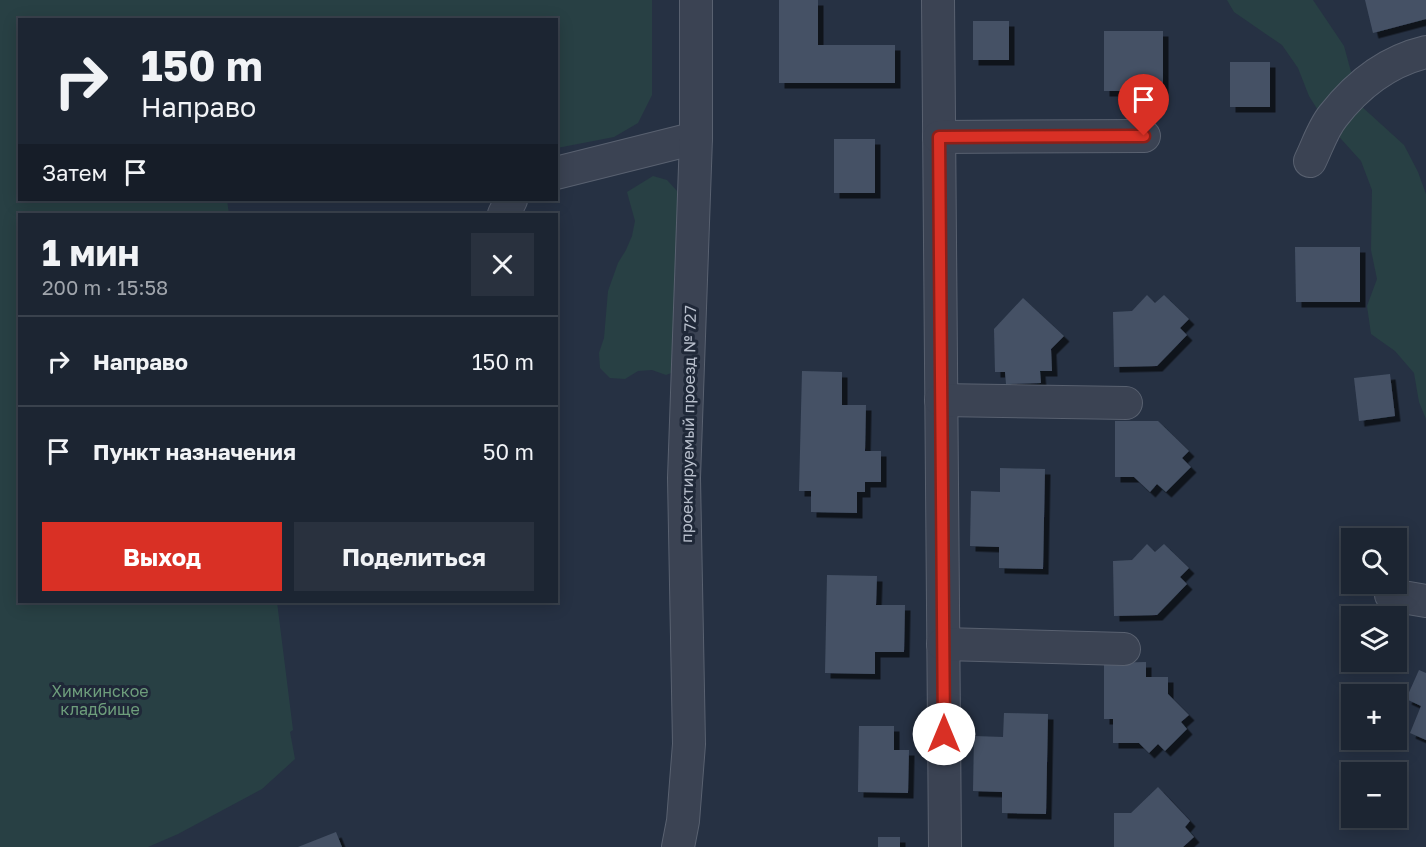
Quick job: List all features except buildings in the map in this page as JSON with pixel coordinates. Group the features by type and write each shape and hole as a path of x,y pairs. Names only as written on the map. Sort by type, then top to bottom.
{"street":[{"name":"проектируемый проезд № 727","path":"678,847 683,821 690,744 684,478 696,138 696,0"},
{"path":"938,0 945,847"},
{"path":"1310,162 1331,117 1367,80 1392,63 1426,52"},
{"path":"939,137 1144,136"},
{"path":"558,172 696,138"},
{"path":"941,400 1126,403"},
{"path":"1391,595 1426,601"},
{"path":"943,644 1124,649"}],"green space":[{"name":"Химкинское кладбище","path":"0,0 652,0 652,95 638,123 614,137 558,148 558,18 18,18 18,201 227,201 229,213 18,213 18,603 277,603 293,730 290,732 295,759 262,789 178,834 148,847 0,847"},
{"path":"1227,0 1313,0 1344,46 1360,105 1404,145 1418,172 1426,194 1426,419 1419,402 1414,373 1395,351 1371,334 1367,306 1377,279 1371,250 1372,190 1361,161 1324,120 1309,96 1298,68 1282,45 1234,12"},
{"path":"653,176 667,180 677,191 679,370 666,375 652,370 638,371 625,379 610,378 600,368 599,353 604,338 608,291 618,263 632,236 635,221 627,192"}],"route":[{"path":"944,734 939,137 1144,136"}]}
